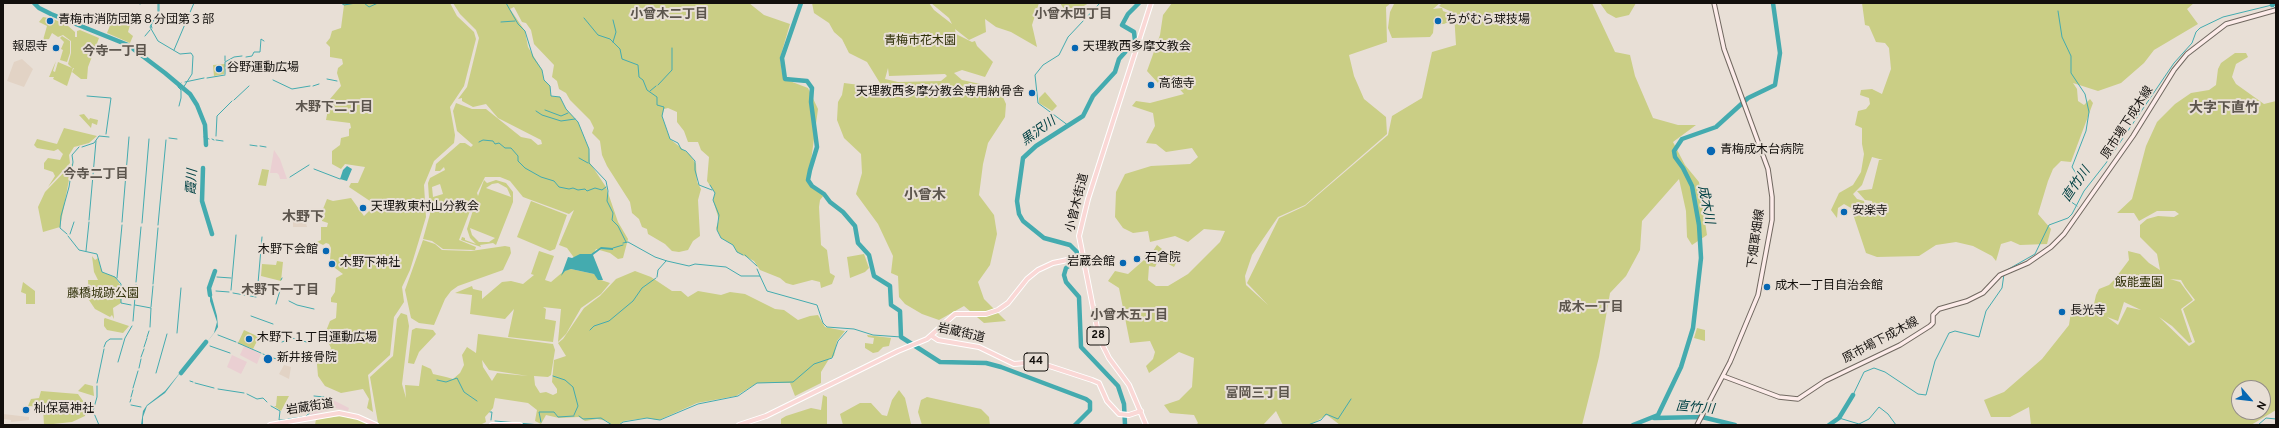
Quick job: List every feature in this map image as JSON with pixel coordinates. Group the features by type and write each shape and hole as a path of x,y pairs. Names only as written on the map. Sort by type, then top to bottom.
{"main road":[{"name":"小曽木街道","path":"1146,425 1130,385 1109,358 1099,338 1081,257 1079,236 1081,221 1151,3"},
{"name":"下畑軍畑線","path":"1698,423 1723,376 1758,295 1772,220 1772,197 1768,169 1724,49 1714,3"},
{"name":"原市場下成木線","path":"1723,376 1779,397 1798,399 1825,381 1900,345 1930,326 1933,323 1933,315 1936,311 1980,295 2002,274 2028,263 2046,251 2070,226 2133,136 2174,70 2187,54 2226,24 2276,10"},
{"path":"932,336 947,320 956,314 986,314 1000,309 1036,272 1051,264 1081,257"},
{"name":"岩蔵街道","path":"738,425 766,416 912,344 932,336 938,340 978,347 1014,364 1037,362 1095,381 1103,388 1108,403 1119,414 1127,415 1141,411"},
{"name":"岩蔵街道","path":"270,425 336,413 358,417 376,425"},
{"path":"492,425 520,425"}],"shaded area":[{"path":"22,59 33,69 24,87 7,81 14,62"},
{"path":"274,150 280,159 287,179 280,179 277,173 270,173"},
{"path":"293,215 304,215 307,227 293,227"},
{"path":"244,346 261,354 257,364 240,355"},
{"path":"232,355 247,362 241,374 227,367"},
{"path":"284,365 291,367 289,379 279,374"},
{"path":"333,400 349,408 348,411 335,408 308,416 325,402"},
{"path":"3,414 29,417 29,420 11,422 11,420 3,419"}],"green space":[{"path":"341,3 450,3 457,16 474,32 476,39 464,86 450,107 455,135 454,143 434,161 424,185 426,217 410,270 402,287 404,302 394,317 390,355 368,375 373,412 367,408 369,399 363,389 341,393 325,386 318,376 316,353 324,357 328,356 331,348 326,338 326,331 330,321 336,318 337,303 331,302 331,298 335,292 336,278 343,274 335,268 335,262 330,260 331,248 329,244 326,243 323,245 317,242 321,240 321,227 327,227 328,223 322,221 322,218 325,216 323,209 327,199 333,201 351,198 364,216 373,207 370,201 349,187 351,183 358,183 365,167 345,164 341,169 332,164 332,151 340,145 341,138 349,136 349,129 351,128 350,123 326,120 330,99 341,86 337,73 338,68 343,64 342,59 330,57 330,47 326,43 330,38 332,31 341,28 344,5"},
{"path":"453,3 749,3 764,15 790,24 780,58 782,73 787,80 808,88 818,109 811,161 807,178 811,187 824,195 820,200 819,207 821,245 827,250 830,273 835,276 832,284 821,288 820,282 812,280 793,285 786,283 780,278 760,270 754,261 737,252 733,245 721,238 716,228 719,220 713,200 715,193 707,181 709,157 701,150 698,142 688,142 684,131 677,122 677,112 668,108 664,109 662,116 670,139 690,155 696,164 697,182 701,189 698,200 700,236 693,241 688,250 679,252 672,251 665,244 648,234 647,229 642,227 639,219 632,213 630,202 607,166 602,155 600,141 592,133 594,128 590,120 570,100 566,93 559,89 557,81 552,77 554,65 534,44 531,30 526,23 522,22 514,7 510,9 525,31 528,47 542,70 544,80 550,86 551,96 560,97 566,109 578,122 589,149 590,163 606,187 618,222 628,239 623,258 618,259 610,253 596,249 594,253 575,259 567,248 559,245 574,210 569,214 523,197 510,181 500,177 485,177 477,193 478,196 484,180 487,183 496,180 506,183 513,192 513,202 496,245 493,243 480,245 481,247 461,240 462,237 465,238 465,240 476,244 470,238 467,229 476,201 473,203 459,240 476,247 475,250 443,249 432,241 423,239 430,214 428,183 430,178 445,170 444,167 440,171 435,171 436,164 460,143 465,143 471,147 473,145 457,131 453,111 456,103 472,109 486,109 521,137 531,139 538,145 542,144 541,140 498,118 486,104 473,107 462,101 462,98 458,99 467,87 479,38 476,30 460,14","holes":["498,183 507,188 511,197 486,188 492,184","440,184 443,194 433,197 432,187","470,228 495,238 489,242 479,242 472,235"]},
{"name":"青梅市花木園","path":"812,3 929,3 934,10 952,24 949,18 931,3 1039,3 1032,25 1037,47 1011,32 996,27 985,19 986,32 969,40 955,29 956,34 972,42 975,41 977,46 993,62 985,77 962,70 954,73 962,80 999,88 1006,104 1005,117 988,143 983,164 979,195 994,215 997,234 990,265 978,282 984,299 1006,321 984,323 964,306 939,320 922,314 905,304 899,297 898,276 891,273 893,256 878,224 856,194 862,173 861,154 844,138 837,120 838,102 842,95 844,83 883,88 867,62 849,53 842,39 834,32 829,23 814,13","holes":["888,68 889,76 945,74 947,76 941,81 898,82 885,79"]},
{"path":"1060,3 1089,3 1068,15"},
{"path":"1172,3 1391,3 1386,7 1387,42 1349,55 1354,76 1364,99 1386,117 1387,134 1305,205 1278,217 1252,255 1245,276 1246,285 1268,305 1247,283 1279,218 1305,206 1388,135 1392,116 1422,98 1432,52 1456,45 1454,13 1439,6 1442,3 1592,3 1615,52 1630,55 1635,76 1653,118 1678,125 1696,125 1673,142 1685,165 1699,182 1707,235 1692,245 1687,237 1686,211 1679,179 1642,221 1640,250 1626,276 1610,293 1599,357 1582,425 1340,425 1327,415 1310,425 1283,425 1276,411 1263,425 1196,425 1198,423 1194,415 1170,413 1164,405 1179,400 1192,387 1194,358 1179,352 1149,373 1146,366 1153,359 1155,352 1150,341 1130,343 1119,288 1108,281 1115,271 1128,274 1144,260 1145,255 1159,259 1155,267 1149,266 1148,280 1156,286 1168,286 1188,274 1220,242 1225,231 1204,229 1188,242 1175,236 1150,242 1148,231 1133,233 1123,228 1115,217 1116,192 1125,174 1151,166 1190,164 1198,157 1192,148 1166,152 1156,144 1146,143 1155,126 1153,113 1132,106 1136,101 1150,103 1184,94 1175,84 1158,83 1147,71 1160,35 1163,15"},
{"path":"1440,3 1433,9 1442,8 1443,11 1448,13 1448,22 1444,24 1434,23 1433,33 1430,37 1392,38 1388,28 1390,12 1394,4"},
{"path":"1600,3 1636,3 1629,15 1616,18 1607,13"},
{"path":"1862,3 2194,3 2187,9 2198,24 2154,50 2144,63 2121,83 2098,91 2073,83 2077,89 2078,101 2084,105 2090,99 2093,103 2071,162 2061,161 2053,169 2048,181 2038,214 2051,229 2047,244 2020,245 2011,241 2001,244 1996,261 1992,256 1973,246 1956,242 1936,245 1919,256 1877,257 1866,253 1851,208 1844,204 1838,208 1837,218 1831,210 1839,193 1853,185 1861,172 1864,154 1862,144 1862,128 1855,125 1858,111 1866,109 1870,104 1869,98 1860,95 1861,90 1872,89 1882,94 1891,69 1889,48 1885,43 1876,42 1869,26 1865,25","holes":["1872,157 1883,160 1879,160 1872,189 1857,191 1865,200 1872,201 1873,211 1882,212 1867,216 1864,201 1857,199 1853,194 1862,185"]},
{"path":"43,17 49,18 47,23 50,24 53,19 67,25 75,32 75,37 77,37 77,31 80,30 99,38 88,67 87,79 81,79 72,72 74,68 73,68 67,86 53,79 54,77 49,77 56,61 53,71 55,72 58,62 72,68 68,64 71,53 71,41 63,35 58,37 52,33 49,39 43,40 47,26 39,22"},
{"path":"113,18 139,24 130,25 128,32 133,36 130,43 107,33"},
{"path":"62,36 70,41 70,53 67,62 60,60 63,50 61,49 64,42 60,38"},
{"name":"飯能霊園","path":"2235,53 2246,53 2248,57 2236,64 2232,77 2236,84 2264,104 2276,101 2276,410 2271,413 2271,380 2231,380 2231,420 2259,420 2251,425 2031,425 2029,407 2010,417 1991,417 1984,400 2004,392 2042,359 2069,325 2072,305 2080,302 2091,306 2103,314 2094,304 2096,295 2099,289 2109,285 2114,280 2129,260 2128,251 2140,254 2149,263 2160,270 2157,254 2140,237 2140,225 2147,219 2158,216 2174,217 2179,214 2175,211 2157,211 2139,221 2134,213 2117,213 2132,199 2146,146 2157,122 2175,104 2191,93 2209,90 2216,85 2218,69 2221,63","holes":["2170,279 2181,280 2195,300 2183,309 2195,342 2189,346 2159,317 2172,326 2189,343 2192,342 2181,309 2193,300 2180,282","2124,302 2141,310 2127,307 2118,325 2107,317 2118,321"]},
{"name":"谷野運動広場","path":"225,64 224,74 214,76 213,65"},
{"path":"1045,92 1057,106 1052,111 1039,103 1039,98"},
{"path":"84,114 89,120 90,118 98,120 97,125 92,123 91,128 79,115"},
{"path":"64,128 97,136 89,143 74,147 69,155 70,163 48,187 55,176 53,172 44,169 44,163 48,158 60,160 63,154 58,149 54,151 37,148 34,145 37,139 57,144"},
{"path":"72,164 60,227 43,232 38,207 45,192"},
{"path":"262,169 269,170 266,186 258,185"},
{"path":"531,201 567,215 555,249 550,251 517,237"},
{"path":"423,240 435,244 442,250 471,251 505,246 510,247 511,253 503,270 458,286 451,291 445,299 434,325 419,323 411,318 405,290"},
{"path":"1157,245 1177,261 1174,267 1151,254"},
{"path":"539,251 554,256 545,280 551,282 564,271 571,269 594,274 601,280 610,283 601,294 581,308 566,334 558,342 561,309 543,307 546,309 545,319 556,321 553,342 508,337 514,309 505,319 470,314 472,295 455,293 472,286 473,289 482,291 482,299 502,282 511,281 523,284 534,275 531,274"},
{"path":"864,254 869,268 865,272 850,278 847,257"},
{"name":"藤橋城跡公園","path":"92,256 95,260 98,258 102,272 115,277 121,286 121,303 113,308 114,319 112,315 110,317 95,309 89,300 88,280 98,280 94,272"},
{"path":"277,261 283,262 281,281 261,276 262,264 276,265"},
{"path":"635,271 651,277 672,291 681,291 688,297 698,291 721,295 730,292 745,294 775,309 784,310 798,320 818,315 825,327 845,331 837,341 834,356 829,359 821,372 821,383 795,396 790,383 757,383 736,396 697,403 659,420 646,418 624,421 618,425 611,425 607,421 597,419 585,421 579,417 559,418 546,415 541,424 535,421 537,410 528,403 495,398 493,408 485,417 486,422 480,425 381,425 378,423 370,377 393,356 397,319 401,313 407,315 409,326 402,384 406,398 405,385 419,386 422,365 431,369 433,374 453,379 460,373 464,365 462,355 467,347 476,353 478,334 553,344 555,350 551,375 548,377 534,376 535,385 540,393 546,392 553,395 557,393 557,389 552,382 554,360 566,356 558,343 563,339 584,308 600,296 616,279","holes":["482,360 489,370 528,376 497,373 492,381 483,367"]},
{"path":"23,282 35,291 35,304 26,304 26,294 21,292"},
{"path":"105,318 129,326 123,333 107,330 104,326"},
{"path":"416,328 433,330 436,334 419,352 414,364 408,363 412,330"},
{"path":"1697,328 1705,330 1705,341 1694,338"},
{"name":"木野下１丁目運動広場","path":"244,330 259,337 253,349 238,343"},
{"path":"867,335 891,338 889,346 883,347 878,352 873,353 865,348 865,343 873,344 874,338 868,337"},
{"path":"85,384 93,386 94,396 78,391"},
{"path":"899,390 905,398 911,424 914,425 843,425 840,414 860,403 871,403 882,415 887,416 892,400"},
{"path":"41,391 78,394 86,405 83,408 86,410 85,416 72,422 44,425 43,407 28,406 31,399 39,398"},
{"path":"823,395 827,397 827,425 781,425 781,419 786,416 811,408 821,410"},
{"path":"277,396 289,396 281,411 274,406 276,406"},
{"path":"927,397 981,409 989,417 990,425 922,425 918,412 921,400"},
{"path":"341,416 358,419 371,425 315,425 316,419"}],"water":[{"path":"347,166 352,169 347,181 340,179 343,170"},
{"path":"601,247 613,248 613,250 601,249 593,255 603,280 598,280 594,274 571,269 565,271 561,276 568,257 572,258 580,254 591,254"},
{"path":"210,290 217,316 218,327 215,332 203,347 214,333 217,322 210,301"},
{"path":"183,369 165,393 147,406 143,417 143,425 141,425 143,411 147,405 165,391"}],"waterway":[{"name":"霞川","path":"34,3 39,8 51,14 128,45 165,73 190,94 197,105 205,125 206,145"},
{"path":"158,3 158,11 150,27 158,41 180,54 191,53 193,56 192,74 183,88"},
{"path":"152,28 151,25 159,11 159,3"},
{"path":"174,50 194,3"},
{"path":"341,3 344,5 356,3"},
{"path":"364,3 369,7 378,3"},
{"path":"506,3 518,24 525,31 533,57 542,70 544,80 550,86 551,96 560,97 566,109 578,122 589,149 589,163 606,181 608,191 607,201 613,213 612,220 618,226 626,242"},
{"path":"801,3 782,58 785,79 807,81 812,88 811,102 817,147 808,180 812,186 824,194 830,202 843,212 855,226 858,243 869,255 874,276 890,286 891,305 900,311 901,337 940,362 986,363 1001,367 1086,399 1090,402 1090,410 1075,425"},
{"path":"1069,126 1038,103 1035,75 1043,65 1059,55 1068,37 1100,3"},
{"name":"黒沢川","path":"1125,425 1124,404 1118,386 1081,347 1079,297 1066,282 1064,275 1066,268 1076,261 1077,252 1070,245 1044,238 1023,221 1019,214 1017,201 1023,158 1036,146 1083,116 1093,96 1115,72 1119,59 1135,41 1134,32 1122,25 1128,14 1139,3"},
{"name":"成木川","path":"1633,425 1658,415 1681,367 1693,328 1701,258 1699,225 1692,186 1683,168 1675,157 1674,151 1682,139 1716,127 1748,98 1775,85 1780,53 1773,3"},
{"name":"直竹川","path":"2007,270 2035,254 2049,225 2068,218 2072,214 2084,191 2106,163 2174,63 2192,43 2196,32 2200,28 2223,17 2272,5 2276,9"},
{"path":"2058,11 2062,37 2071,56 2071,73 2085,94 2089,112 2086,131 2072,167 2077,175 2069,189 2070,201 2077,206"},
{"path":"584,18 598,35 610,39 620,49 622,59 638,65 639,77 643,80 647,90 657,97 657,105 664,107 662,116 670,139 678,143 681,149 686,151 695,161 695,170 699,185 712,190"},
{"path":"613,20 616,32 613,42"},
{"path":"501,22 515,21"},
{"path":"145,36 150,30"},
{"path":"246,57 252,56 254,52 260,52 261,39 264,41"},
{"path":"144,43 144,51"},
{"path":"658,85 672,70 672,48"},
{"path":"225,56 225,61"},
{"path":"225,74 225,62 234,57 242,56"},
{"path":"207,78 225,75"},
{"path":"185,82 204,78"},
{"path":"327,79 337,81"},
{"path":"273,80 292,89 310,86"},
{"name":"霞川","path":"178,86 181,83"},
{"path":"313,86 319,84"},
{"path":"234,100 249,86"},
{"path":"650,91 656,86"},
{"path":"178,87 181,90 179,106"},
{"path":"87,96 111,98 106,134"},
{"path":"216,136 217,116 232,101"},
{"path":"545,110 561,116 568,113"},
{"path":"536,111 542,115 561,121 575,119"},
{"path":"82,147 94,143 99,136 109,137"},
{"path":"122,222 129,137"},
{"name":"霞川","path":"204,137 209,139"},
{"path":"169,138 177,139"},
{"path":"142,223 149,139"},
{"path":"158,225 166,140"},
{"path":"216,140 223,141"},
{"path":"479,142 483,140 493,141 495,144 499,143 505,148 511,148 518,156 518,161 525,168 541,177 554,181 559,187 578,190 585,189 587,191 595,188 602,190 606,187"},
{"path":"89,220 96,141"},
{"path":"250,145 257,146"},
{"path":"260,146 266,147"},
{"path":"67,234 60,228 61,216 69,187 73,162 72,155 79,147"},
{"path":"579,158 588,163"},
{"path":"290,177 309,165"},
{"name":"霞川","path":"203,168 202,201 212,234"},
{"path":"314,169 340,179"},
{"path":"710,185 715,193 713,200 719,215 717,230 721,238 733,245 737,252 743,255"},
{"path":"70,234 74,222"},
{"path":"86,251 89,222"},
{"path":"117,278 122,225"},
{"path":"136,282 141,227"},
{"path":"153,284 158,228"},
{"path":"231,290 236,235"},
{"path":"68,236 79,250 97,254 102,272 115,277 121,284 121,303 131,305"},
{"path":"257,295 262,237"},
{"path":"623,243 628,242 655,257 667,261 689,266 695,264 726,267 741,276 760,276 767,291 817,305 823,323 827,327 854,329 873,335 901,337"},
{"path":"613,248 623,245"},
{"path":"745,255 757,266"},
{"path":"657,277 658,270 666,261"},
{"path":"757,269 760,276"},
{"name":"霞川","path":"210,295 209,288 215,271"},
{"name":"直竹川","path":"1853,395 1864,372 1874,368 1885,372 1918,394 1926,395 1935,361 1949,333 1955,331 1979,337 1986,311 2002,288 2004,274"},
{"path":"217,277 231,278"},
{"path":"590,330 594,326 609,321 633,301 642,288 656,278"},
{"path":"133,321 136,285"},
{"path":"151,307 153,286"},
{"path":"276,304 281,287"},
{"path":"177,333 181,288"},
{"path":"216,291 229,292"},
{"path":"233,293 256,297"},
{"path":"289,301 297,305 314,309"},
{"path":"135,305 151,308 150,327"},
{"path":"251,316 273,324"},
{"path":"118,362 125,338 132,326"},
{"path":"147,337 149,331"},
{"path":"619,425 623,422 647,418 660,420 698,404 738,396 757,383 793,382 814,364 832,358 838,341 847,331"},
{"path":"156,373 167,334"},
{"path":"218,335 236,342"},
{"path":"144,347 147,338"},
{"path":"282,342 292,338 310,343"},
{"path":"104,347 106,342 110,339 122,339"},
{"name":"霞川","path":"181,373 206,342"},
{"path":"238,343 261,353"},
{"path":"210,346 230,353"},
{"path":"97,383 104,349"},
{"path":"141,357 144,349"},
{"path":"263,354 270,357"},
{"path":"273,358 284,361"},
{"path":"139,368 141,359"},
{"path":"133,388 138,371"},
{"path":"553,376 565,380 573,387 578,406 574,415"},
{"path":"437,380 446,382 457,378 464,392 477,401"},
{"path":"195,383 214,388"},
{"path":"97,386 97,397 93,411 99,425"},
{"path":"218,389 244,393"},
{"path":"131,397 133,390"},
{"path":"247,394 257,399 263,398 267,402"},
{"name":"直竹川","path":"1829,425 1839,418 1853,395"},
{"path":"314,396 324,397"},
{"path":"1308,425 1321,420 1326,414 1338,419 1351,399"},
{"path":"131,405 141,407"},
{"path":"271,406 280,411 279,420 285,420"},
{"path":"1839,418 1859,424 1869,419 1879,407 1888,414 1896,425"},
{"path":"306,416 311,412"},
{"path":"490,412 492,412 491,420"},
{"path":"541,422 539,412 554,412 558,417 574,416"},
{"path":"579,416 583,419 601,418 612,425"},
{"path":"288,419 302,417"},
{"name":"直竹川","path":"1654,418 1702,417 1735,425"},
{"path":"2258,425 2266,418 2276,419"},
{"path":"495,421 540,425"}],"place":[{"name":"青梅市消防団第８分団第３部","path":"50,21"},
{"name":"ちがむら球技場","path":"1438,21"},
{"name":"報恩寺","path":"56,48"},
{"name":"天理教西多摩文教会","path":"1075,48"},
{"name":"谷野運動広場","path":"219,69"},
{"name":"高徳寺","path":"1151,85"},
{"name":"天理教西多摩分教会専用納骨舎","path":"1032,93"},
{"name":"青梅成木台病院","path":"1711,151"},
{"name":"天理教東村山分教会","path":"363,208"},
{"name":"安楽寺","path":"1844,212"},
{"name":"木野下会館","path":"326,251"},
{"name":"石倉院","path":"1137,259"},
{"name":"岩蔵会館","path":"1123,263"},
{"name":"木野下神社","path":"332,264"},
{"name":"成木一丁目自治会館","path":"1767,287"},
{"name":"長光寺","path":"2062,312"},
{"name":"木野下１丁目運動広場","path":"249,339"},
{"name":"新井接骨院","path":"268,359"},
{"name":"杣保葛神社","path":"26,410"}],"district":[{"name":"小曾木二丁目","path":"669,15"},
{"name":"小曾木四丁目","path":"1073,15"},
{"name":"今寺一丁目","path":"115,52"},
{"name":"木野下二丁目","path":"334,108"},
{"name":"大字下直竹","path":"2224,109"},
{"name":"今寺二丁目","path":"96,175"},
{"name":"小曾木","path":"925,196"},
{"name":"木野下","path":"303,218"},
{"name":"木野下一丁目","path":"280,291"},
{"name":"成木一丁目","path":"1591,308"},
{"name":"小曾木五丁目","path":"1129,316"},
{"name":"富岡三丁目","path":"1258,394"}]}
